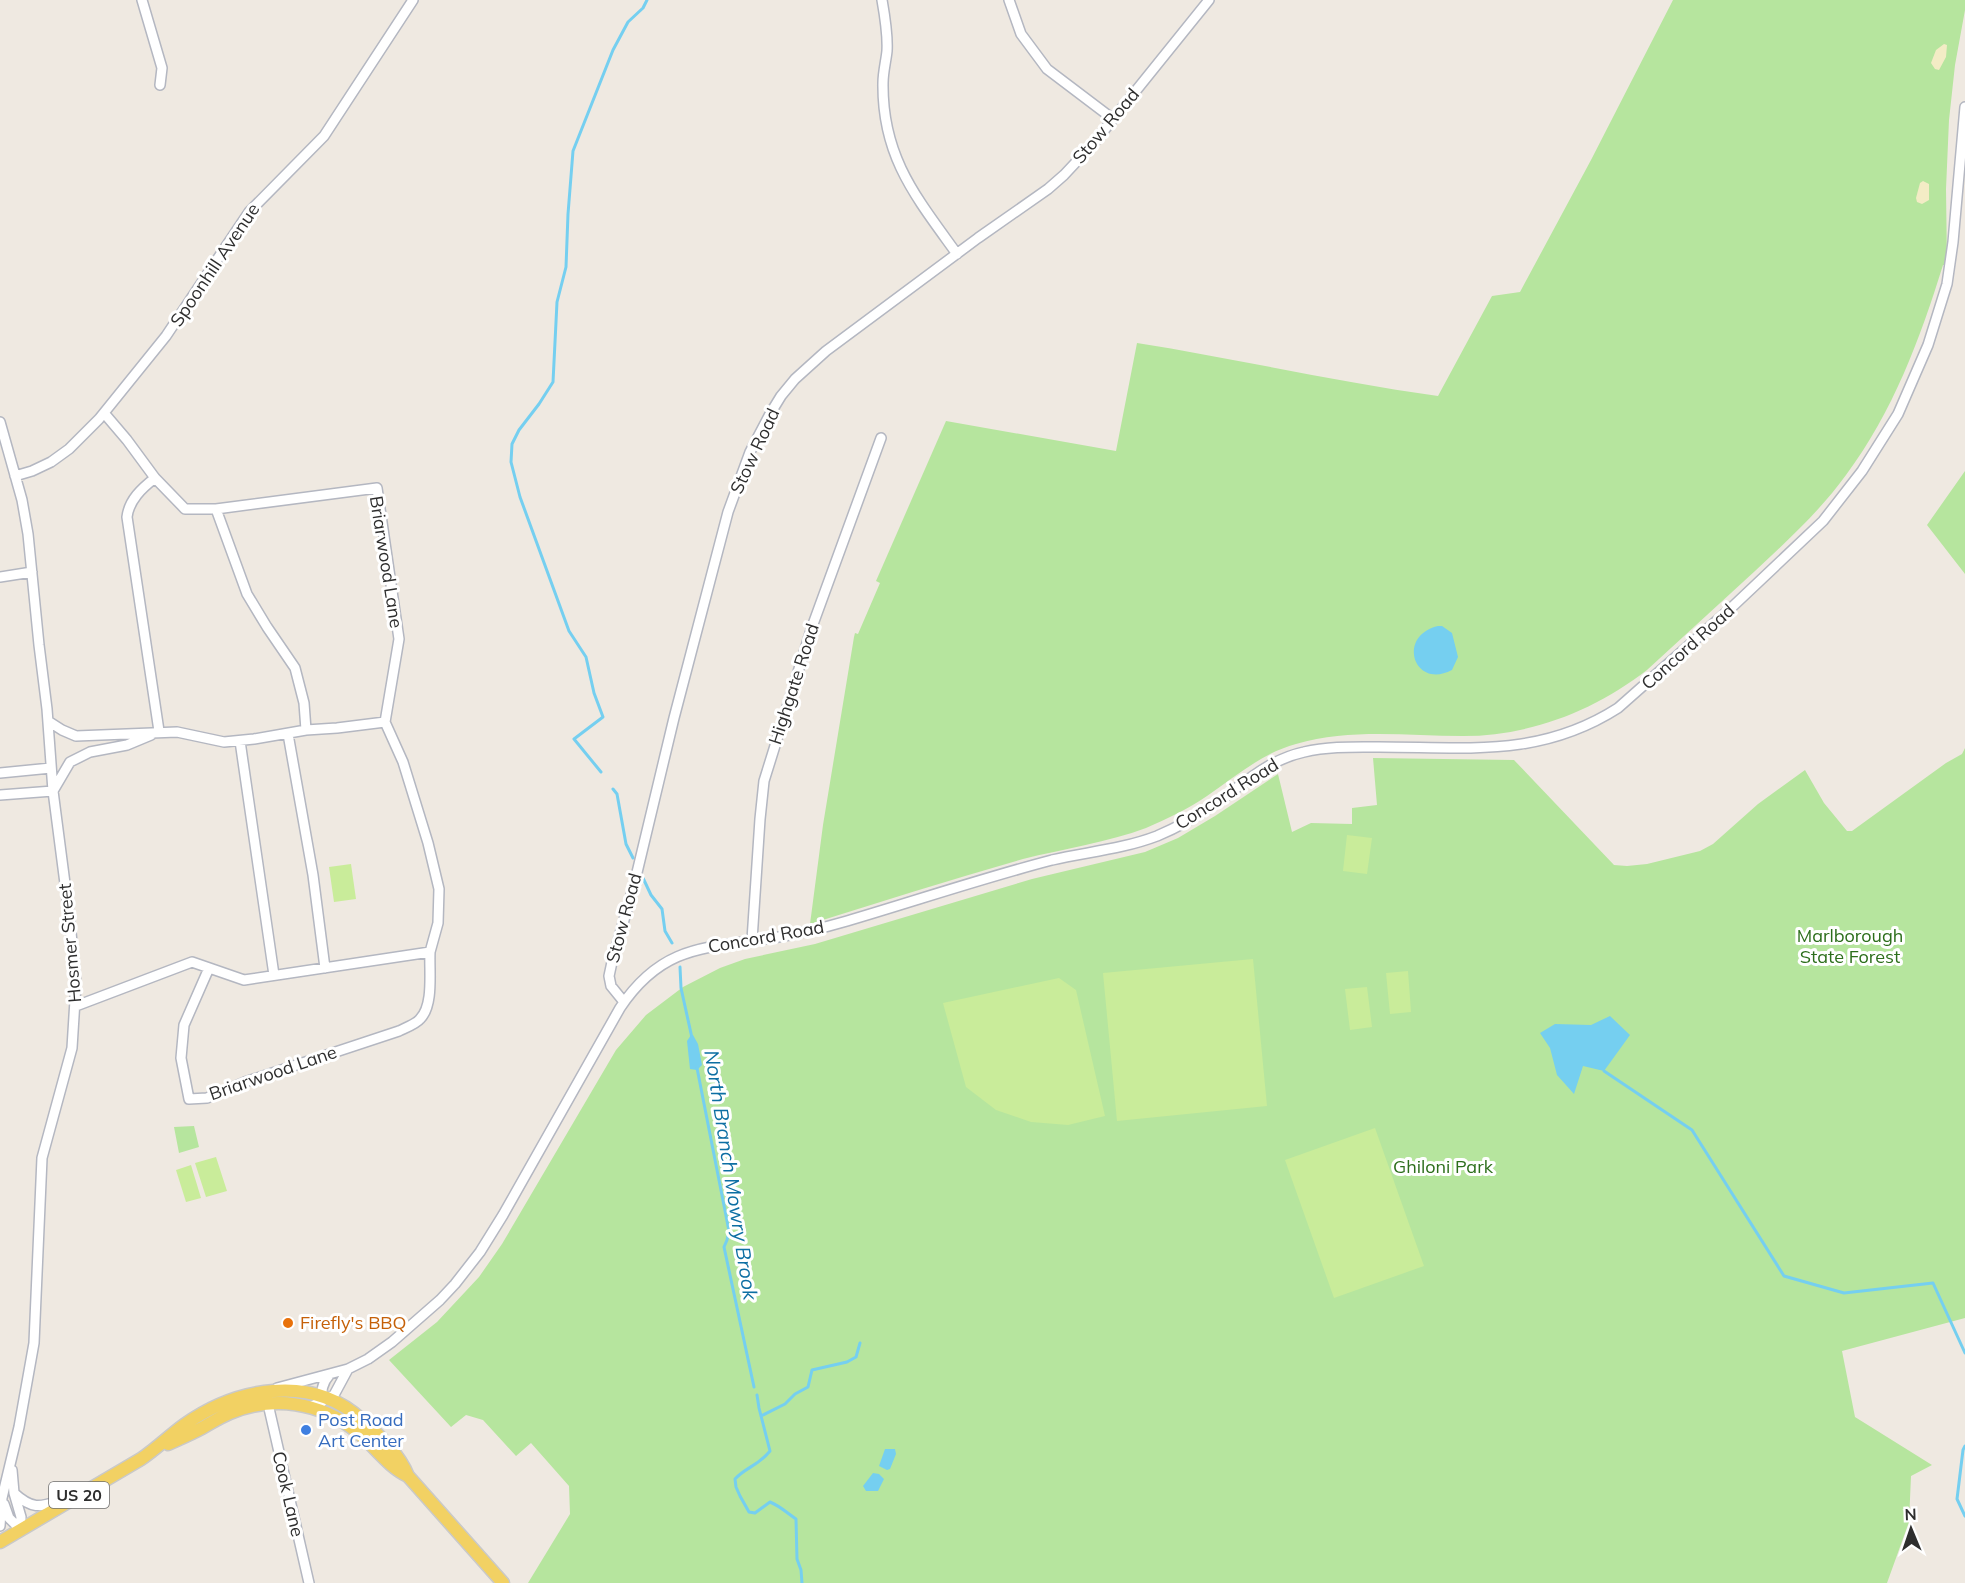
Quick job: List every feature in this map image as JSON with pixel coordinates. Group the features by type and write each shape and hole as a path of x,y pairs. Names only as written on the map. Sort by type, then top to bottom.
{"main road":[{"name":"US 20","path":"159,1448 184,1425 232,1399 257,1392 290,1390 322,1403 370,1442 398,1472 408,1476 503,1583"},
{"name":"US 20","path":"0,1542 159,1448 230,1412 268,1404 322,1403"}],"street":[{"path":"142,0 162,68 160,85"},
{"name":"Spoonhill Avenue","path":"15,476 33,471 51,462 84,435 104,412 179,319 249,212 324,136 412,0"},
{"path":"882,0 886,33 883,83 885,119 892,150 905,177 957,254"},
{"path":"1009,0 1021,34 1047,69 1113,119"},
{"name":"Stow Road","path":"624,1002 610,986 609,976 722,532 750,452 782,396 810,364 1048,189 1079,160 1209,0"},
{"name":"Concord Road","path":"257,1392 348,1369 375,1355 440,1300 469,1266 509,1206 624,1002 643,979 674,957 706,947 772,938 830,926 1051,861 1138,842 1159,835 1197,816 1266,766 1306,751 1348,747 1512,747 1540,742 1581,729 1618,708 1738,602 1823,521 1862,471 1898,414 1924,355 1947,284 1965,107"},
{"name":"Briarwood Lane","path":"104,412 128,440 155,478 185,509 216,509 376,488 399,639 385,722 403,762 428,843 439,890 438,923 430,952 431,996 421,1019 399,1031 245,1082 207,1098 189,1099 181,1058 184,1025 209,968"},
{"name":"Hosmer Street","path":"0,422 26,522 48,721 53,791 76,984 72,1048 42,1158 34,1343 28,1386 2,1498 0,1526"},
{"name":"Highgate Road","path":"752,940 764,781 812,627 881,438"},
{"path":"155,478 128,506 127,517 159,731"},
{"path":"216,509 247,594 295,668 304,704 306,730"},
{"path":"0,577 32,572"},
{"path":"48,721 76,735 94,736 159,731 177,732 224,742 385,722"},
{"path":"0,795 53,791 70,762 90,752 127,745 159,731"},
{"path":"288,734 326,968"},
{"path":"240,741 274,975"},
{"path":"0,773 51,768"},
{"path":"76,1006 192,962 243,980 430,952"},
{"path":"322,1403 334,1395 348,1369"},
{"path":"322,1403 324,1380 330,1374"},
{"name":"Cook Lane","path":"268,1404 309,1583"},
{"name":"Hosmer Street","path":"11,1462 21,1529"},
{"path":"14,1493 26,1504 38,1507 79,1495"},
{"path":"2,1498 9,1518 21,1529"}],"green space":[{"path":"1673,0 1965,0 1949,120 1946,189 1947,265 1943,265 1915,347 1878,426 1846,475 1814,513 1767,560 1647,670 1627,685 1583,709 1537,726 1488,735 1358,734 1296,744 1260,759 1207,796 1146,828 1023,859 810,924 823,825 855,633 858,634 880,583 876,581 946,421 1116,451 1137,343 1438,396 1492,296 1520,292"},
{"path":"1965,471 1965,574 1927,525"},
{"path":"1965,748 1965,1318 1842,1351 1855,1417 1932,1465 1911,1476 1909,1522 1887,1583 528,1583 570,1514 569,1486 531,1443 516,1456 483,1420 466,1415 451,1427 389,1360 437,1322 479,1277 502,1244 616,1050 646,1015 683,987 720,968 745,959 815,944 1032,879 1145,852 1178,838 1278,774 1292,832 1311,823 1352,824 1352,808 1377,805 1373,758 1514,760 1614,865 1627,866 1647,864 1700,851 1713,844 1758,804 1805,770 1824,803 1847,831 1852,831 1946,763 1962,754"},
{"path":"1347,835 1372,838 1367,874 1343,871"},
{"path":"351,864 356,899 334,902 329,867"},
{"path":"1253,959 1267,1106 1117,1121 1103,973"},
{"path":"1408,971 1411,1012 1390,1014 1386,973"},
{"path":"1059,978 1076,990 1105,1116 1068,1125 1031,1122 996,1110 966,1087 943,1003"},
{"path":"1367,987 1372,1027 1350,1030 1345,989"},
{"path":"194,1126 199,1147 179,1153 174,1127"},
{"path":"1375,1128 1424,1266 1334,1298 1285,1160"},
{"path":"216,1157 227,1191 206,1197 195,1163"},
{"path":"191,1165 201,1198 186,1202 176,1170"}],"sand":[{"path":"1944,44 1947,45 1946,57 1939,70 1935,69 1931,63 1936,50"},
{"path":"1923,181 1929,184 1929,200 1922,204 1917,202 1916,198 1920,183"}],"water":[{"path":"1438,626 1452,633 1458,657 1452,670 1439,674 1428,673 1420,668 1415,659 1414,650 1417,640 1425,632"},
{"path":"1610,1016 1630,1035 1604,1071 1583,1066 1574,1094 1557,1075 1550,1048 1540,1033 1555,1024 1591,1025"},
{"path":"691,1035 698,1044 702,1065 697,1070 690,1069 687,1041"},
{"path":"885,1449 895,1449 896,1454 890,1469 887,1470 879,1466"},
{"path":"873,1473 879,1474 884,1479 878,1491 866,1491 863,1486"}],"waterway":[{"name":"North Branch Mowry Brook","path":"601,772 574,739 603,717 594,693 586,657 569,631 520,497 511,462 512,444 519,430 553,382 557,302 566,267 573,151 613,50 628,22 643,8 647,0"},
{"name":"North Branch Mowry Brook","path":"613,789 617,794 626,844 633,858"},
{"name":"North Branch Mowry Brook","path":"643,878 651,895 662,909 665,931 672,943"},
{"name":"North Branch Mowry Brook","path":"680,967 681,988 692,1038"},
{"name":"North Branch Mowry Brook","path":"697,1068 729,1231 724,1247 754,1387"},
{"path":"1604,1071 1692,1130 1784,1276 1844,1293 1933,1283 1965,1353"},
{"path":"761,1416 785,1404 795,1394 808,1387 812,1370 847,1362 856,1357 860,1343"},
{"name":"North Branch Mowry Brook","path":"757,1395 770,1451 735,1479 736,1487 749,1512 755,1513 770,1502 796,1519 797,1559 802,1583"},
{"path":"1965,1446 1957,1499 1965,1516"}],"place":[{"name":"Firefly's BBQ","path":"288,1323"},
{"name":"Post Road Art Center","path":"306,1430"}],"park label":[{"name":"Marlborough State Forest","path":"1850,946"},
{"name":"Ghiloni Park","path":"1443,1167"}]}
